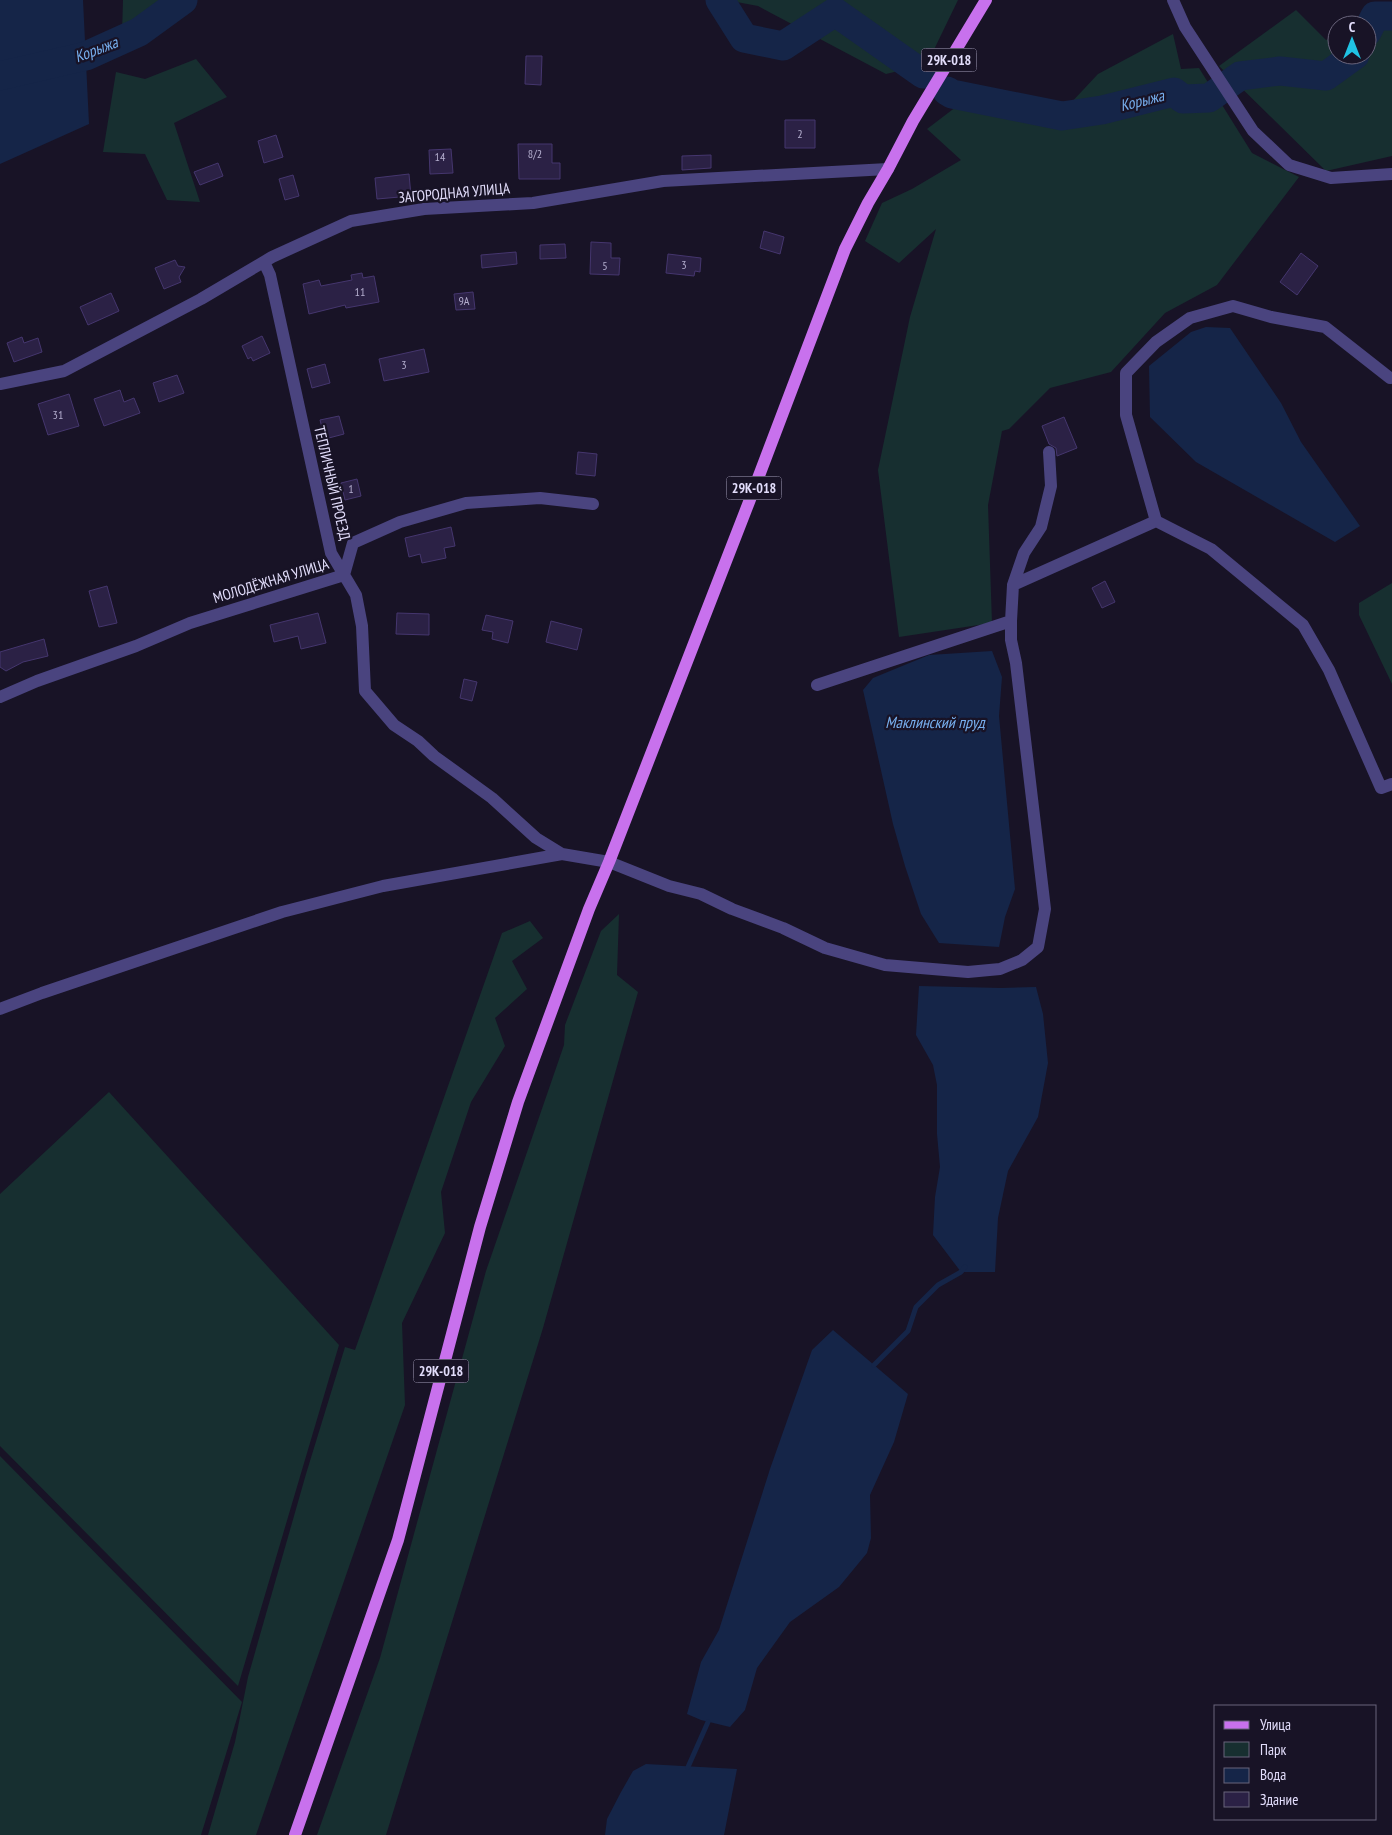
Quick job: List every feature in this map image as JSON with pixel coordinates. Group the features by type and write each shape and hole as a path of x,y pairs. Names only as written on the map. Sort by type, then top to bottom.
{"main road":[{"name":"29К-018","path":"295,1835 398,1540 480,1227 518,1102 589,908 609,862 749,502 845,249 868,202 913,121 986,0"}],"street":[{"path":"1173,0 1185,27 1253,131 1289,164 1330,178 1392,174"},
{"name":"ЗАГОРОДНАЯ УЛИЦА","path":"0,384 64,371 264,262 351,221 424,209 533,203 663,181 888,169"},
{"name":"ТЕПЛИЧНЫЙ ПРОЕЗД","path":"264,262 270,276 331,553 356,595 362,626 365,691 394,725 418,741 434,756 492,798 536,838 562,854"},
{"path":"1390,378 1325,327 1271,317 1233,306 1190,318 1156,342 1126,373 1126,415 1156,522 1211,549 1303,625 1329,670 1381,788 1392,784"},
{"path":"0,1009 282,912 383,886 562,854 609,862 669,886 701,894 732,909 783,928 825,948 884,965 968,972 1000,968 1022,960 1038,947 1045,909 1016,662 1011,640 1011,621 1013,585 1024,553 1041,527 1052,486 1050,452"},
{"name":"МОЛОДЁЖНАЯ УЛИЦА","path":"0,697 37,681 136,646 190,624 344,576 353,543 418,516 475,502 540,498 593,504"},
{"path":"1013,585 1156,522"},
{"path":"817,685 1011,621"}],"green space":[{"path":"123,0 166,0 151,25 122,34"},
{"path":"726,0 958,0 927,64 886,74 758,6"},
{"path":"1296,10 1327,40 1327,65 1377,65 1377,19 1392,13 1392,156 1326,171 1219,66"},
{"path":"1173,34 1181,69 1199,68 1252,153 1299,177 1217,285 1165,313 1111,372 1050,388 1009,429 1002,431 988,505 992,623 899,637 878,470 910,317 936,229 899,263 865,241 882,203 912,189 961,160 927,129 969,97 1068,106 1098,74"},
{"path":"196,59 227,97 174,123 200,202 167,200 145,154 103,152 116,72 145,79"},
{"path":"1392,583 1392,684 1359,615 1359,603"},
{"path":"619,914 617,975 638,992 543,1328 386,1835 317,1835 380,1658 486,1271 564,1045 565,1025 601,931"},
{"path":"530,921 543,938 512,961 527,989 495,1018 505,1046 471,1102 441,1192 445,1233 402,1323 405,1405 256,1835 208,1835 235,1742 248,1677 306,1474 345,1347 355,1350 502,933"},
{"path":"109,1092 339,1345 238,1686 0,1446 0,1194"},
{"path":"0,1456 242,1702 201,1835 0,1835"}],"water":[{"path":"0,0 83,0 89,124 0,164"},
{"path":"1206,327 1230,328 1281,403 1301,442 1360,526 1335,542 1196,462 1150,417 1149,366 1191,332"},
{"name":"Маклинский пруд","path":"992,651 1002,677 999,716 1015,889 1005,917 999,947 939,943 921,914 905,866 893,824 863,690 873,678 929,655"},
{"path":"919,986 1036,987 1043,1014 1048,1063 1038,1117 1008,1171 998,1218 995,1272 961,1272 933,1235 935,1197 940,1167 937,1134 937,1085 933,1065 916,1035"},
{"path":"833,1330 908,1394 894,1442 870,1495 871,1538 867,1553 839,1587 790,1622 757,1668 745,1710 730,1727 701,1720 687,1714 701,1662 719,1630 770,1469 812,1350"},
{"path":"646,1764 737,1769 724,1835 605,1835 607,1819 633,1771"}],"building":[{"path":"526,56 542,56 541,85 525,84"},
{"path":"785,120 815,120 815,148 785,148"},
{"path":"276,135 283,157 264,163 258,141"},
{"path":"518,144 552,144 552,163 560,163 560,179 519,179"},
{"path":"451,149 453,173 430,174 429,150"},
{"path":"711,155 711,168 682,170 682,156"},
{"path":"218,163 223,176 200,185 194,172"},
{"path":"409,174 411,196 377,199 375,178"},
{"path":"293,175 299,196 285,200 279,179"},
{"path":"764,231 784,237 780,254 760,248"},
{"path":"591,242 611,243 611,258 620,258 619,275 590,274"},
{"path":"565,244 566,258 540,259 540,245"},
{"path":"516,252 517,264 482,268 481,255"},
{"path":"1301,253 1318,266 1297,295 1280,282"},
{"path":"668,254 701,258 700,272 695,271 694,276 666,273"},
{"path":"175,260 178,266 185,267 179,277 181,282 164,289 155,268"},
{"path":"362,273 363,278 374,276 379,302 346,308 345,305 309,314 303,284 319,280 321,286 352,280 351,275"},
{"path":"473,292 475,309 456,310 454,294"},
{"path":"111,293 119,311 88,325 80,307"},
{"path":"262,336 270,353 253,361 251,357 248,359 242,346"},
{"path":"22,337 24,343 38,338 42,352 14,362 7,343"},
{"path":"424,349 429,372 384,381 379,359"},
{"path":"325,364 330,383 312,388 307,369"},
{"path":"177,375 184,393 159,402 153,383"},
{"path":"120,390 124,402 134,398 140,413 104,426 94,399"},
{"path":"69,394 79,426 48,435 38,404"},
{"path":"339,416 344,434 325,439 320,420"},
{"path":"1064,417 1077,448 1057,456 1056,448 1049,444 1042,426"},
{"path":"578,452 597,454 595,476 576,474"},
{"path":"357,479 361,496 345,500 341,483"},
{"path":"451,527 455,546 444,548 446,558 422,563 420,554 409,557 405,538"},
{"path":"1105,581 1115,602 1102,608 1092,588"},
{"path":"107,586 117,623 99,627 89,591"},
{"path":"318,613 326,643 301,649 298,636 274,642 270,625"},
{"path":"397,613 429,614 429,635 396,634"},
{"path":"486,615 513,621 508,643 492,639 493,632 482,630"},
{"path":"551,621 582,629 577,650 546,642"},
{"path":"44,639 48,656 23,662 6,671 0,667 0,652"},
{"path":"464,679 477,682 472,701 460,698"}],"waterway":[{"name":"Корыжа","path":"0,76 86,56 139,32 183,0"},
{"name":"Корыжа","path":"720,0 744,38 783,46 835,12 923,74"},
{"name":"Корыжа","path":"1377,16 1392,16"},
{"name":"Корыжа","path":"947,91 952,94 1062,116 1102,110 1174,92 1183,99 1209,98 1240,76 1280,71 1326,76 1341,65"},
{"path":"874,1365 908,1331 916,1307 938,1285 961,1272 965,1267"},
{"path":"688,1767 708,1722"}]}
